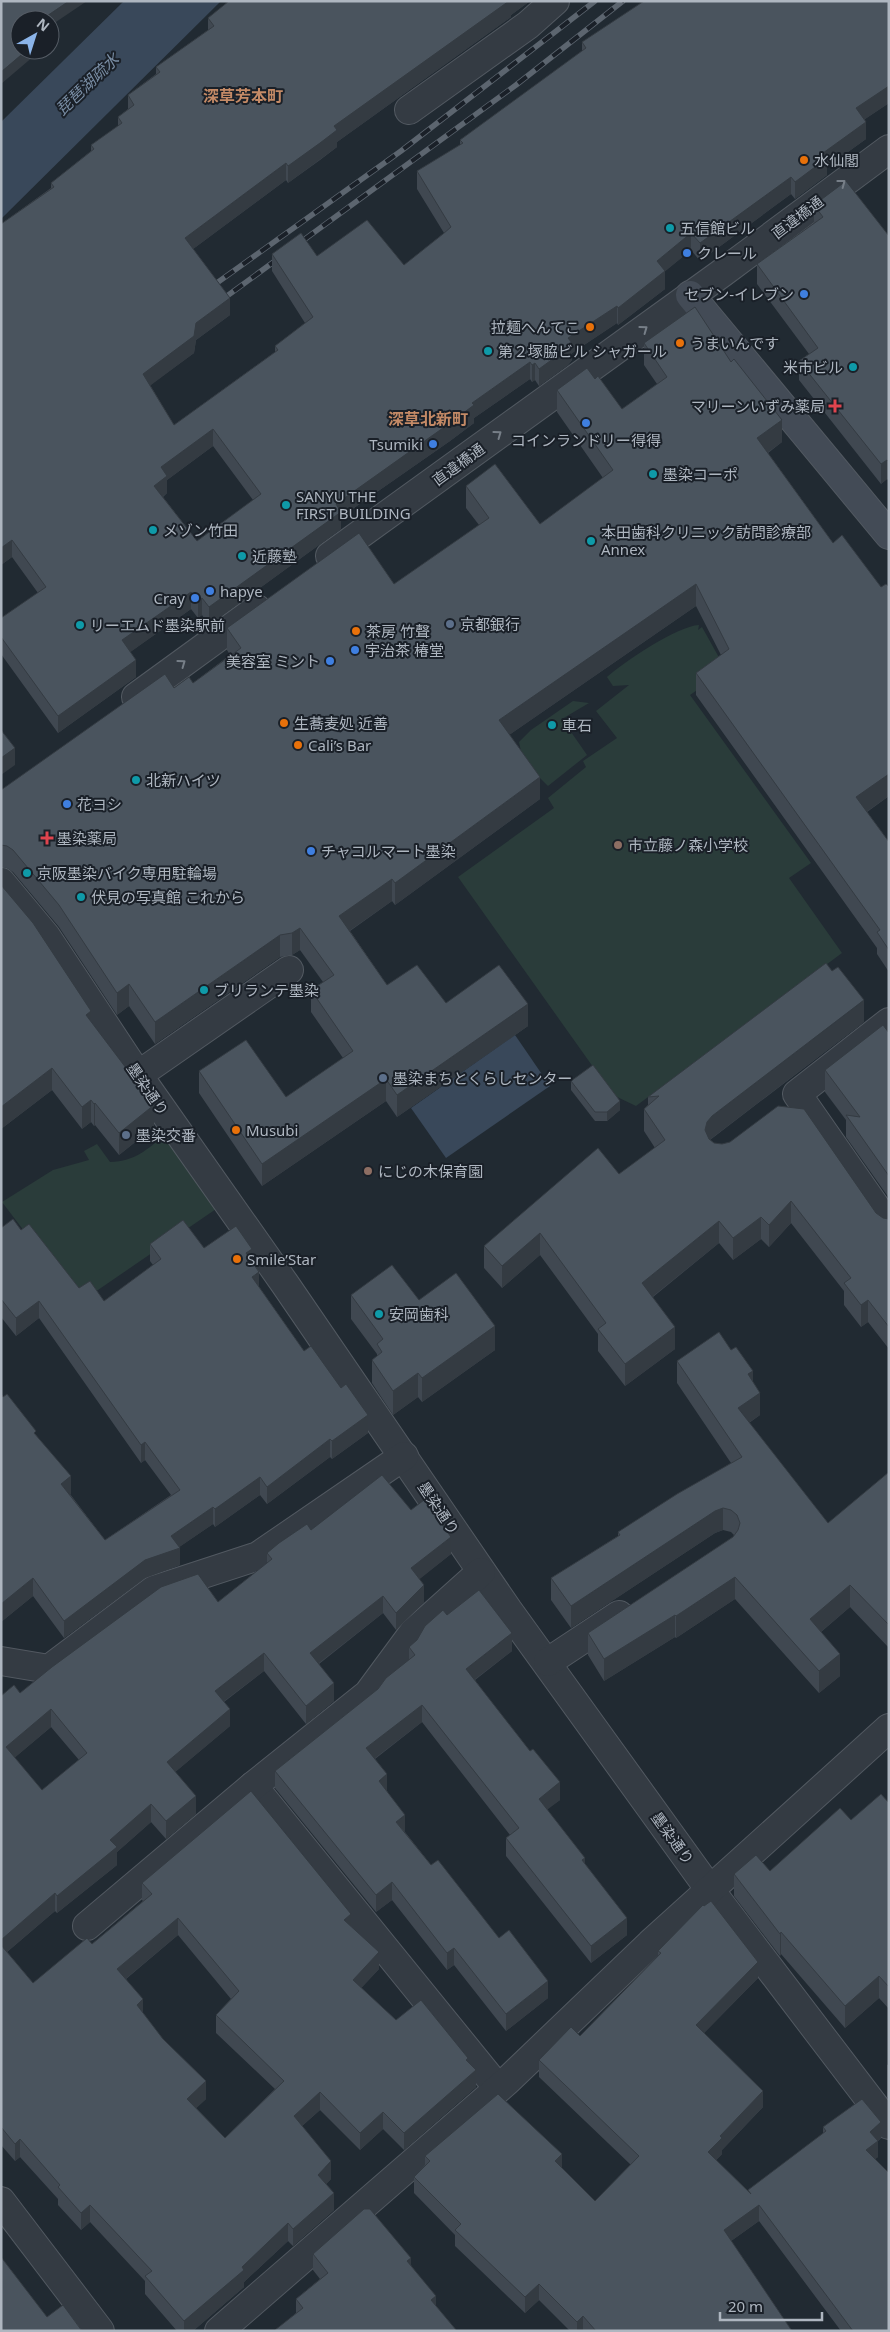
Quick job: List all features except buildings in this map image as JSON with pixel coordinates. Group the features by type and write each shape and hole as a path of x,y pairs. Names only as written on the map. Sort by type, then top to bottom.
{"street":[{"path":"409,110 528,24 555,1"},
{"name":"直違橋通","path":"313,569 889,149"},
{"path":"690,295 889,535"},
{"path":"116,711 281,592"},
{"name":"墨染通り","path":"1,882 46,936 138,1075 404,1456 482,1572 710,1890 889,2125"},
{"path":"138,1075 289,970"},
{"path":"774,1111 889,1022"},
{"path":"797,1094 889,1226"},
{"path":"1,1661 49,1669 154,1590 258,1556 404,1456"},
{"path":"88,1926 253,1786 368,1694 413,1633 482,1572"},
{"path":"548,1662 636,1604"},
{"path":"219,2331 498,2088 710,1890 889,1728"},
{"path":"253,1786 498,2088"},
{"path":"710,1890 747,1878"},
{"path":"1,2201 100,2331"}],"shaded area":[{"path":"699,625 698,630 702,627 726,670 690,695 811,863 789,878 842,953 636,1106 613,1095 458,877 554,808 548,798 586,767 583,761 617,738 596,711 629,685 613,686 607,677 638,654 665,638 678,631"},
{"path":"573,701 589,703 562,719 587,755 548,786 523,761 519,742 531,730"},
{"path":"165,1135 216,1209 79,1303 2,1202 53,1170 89,1160 84,1151 97,1144 110,1162 119,1161 140,1154"}],"water":[{"name":"琵琶湖疏水","path":"124,1 221,1 1,219 1,122"},
{"path":"515,1035 550,1086 446,1158 411,1108"}],"railway":[{"path":"207,290 401,151 595,1"},
{"path":"216,304 516,85 623,1"}],"place":[{"name":"水仙閣","path":"804,160"},
{"name":"五信館ビル","path":"670,228"},
{"name":"クレール","path":"687,253"},
{"name":"セブン-イレブン","path":"804,294"},
{"name":"拉麺へんてこ","path":"590,327"},
{"name":"うまいんです","path":"680,343"},
{"name":"第２塚脇ビル シャガール","path":"488,351"},
{"name":"米市ビル","path":"853,367"},
{"name":"マリーンいずみ薬局","path":"835,406"},
{"name":"コインランドリー得得","path":"586,423"},
{"name":"Tsumiki","path":"433,444"},
{"name":"墨染コーポ","path":"653,474"},
{"name":"SANYU THE FIRST BUILDING","path":"286,505"},
{"name":"メゾン竹田","path":"153,530"},
{"name":"本田歯科クリニック訪問診療部 Annex","path":"591,541"},
{"name":"近藤塾","path":"242,556"},
{"name":"hapye","path":"210,591"},
{"name":"Cray","path":"195,598"},
{"name":"京都銀行","path":"450,624"},
{"name":"リーエムド墨染駅前","path":"80,625"},
{"name":"茶房 竹聲","path":"356,631"},
{"name":"宇治茶 椿堂","path":"355,650"},
{"name":"美容室 ミント","path":"330,661"},
{"name":"生蕎麦処 近善","path":"284,723"},
{"name":"車石","path":"552,725"},
{"name":"Cali’s Bar","path":"298,745"},
{"name":"北新ハイツ","path":"136,780"},
{"name":"花ヨシ","path":"67,804"},
{"name":"墨染薬局","path":"47,838"},
{"name":"市立藤ノ森小学校","path":"618,845"},
{"name":"チャコルマート墨染","path":"311,851"},
{"name":"京阪墨染バイク専用駐輪場","path":"27,873"},
{"name":"伏見の写真館 これから","path":"81,897"},
{"name":"ブリランテ墨染","path":"204,990"},
{"name":"墨染まちとくらしセンター","path":"383,1078"},
{"name":"Musubi","path":"236,1130"},
{"name":"墨染交番","path":"126,1135"},
{"name":"にじの木保育園","path":"368,1171"},
{"name":"Smile’Star","path":"237,1259"},
{"name":"安岡歯科","path":"379,1314"}],"district":[{"name":"深草芳本町","path":"243,96"},
{"name":"深草北新町","path":"428,419"}]}
